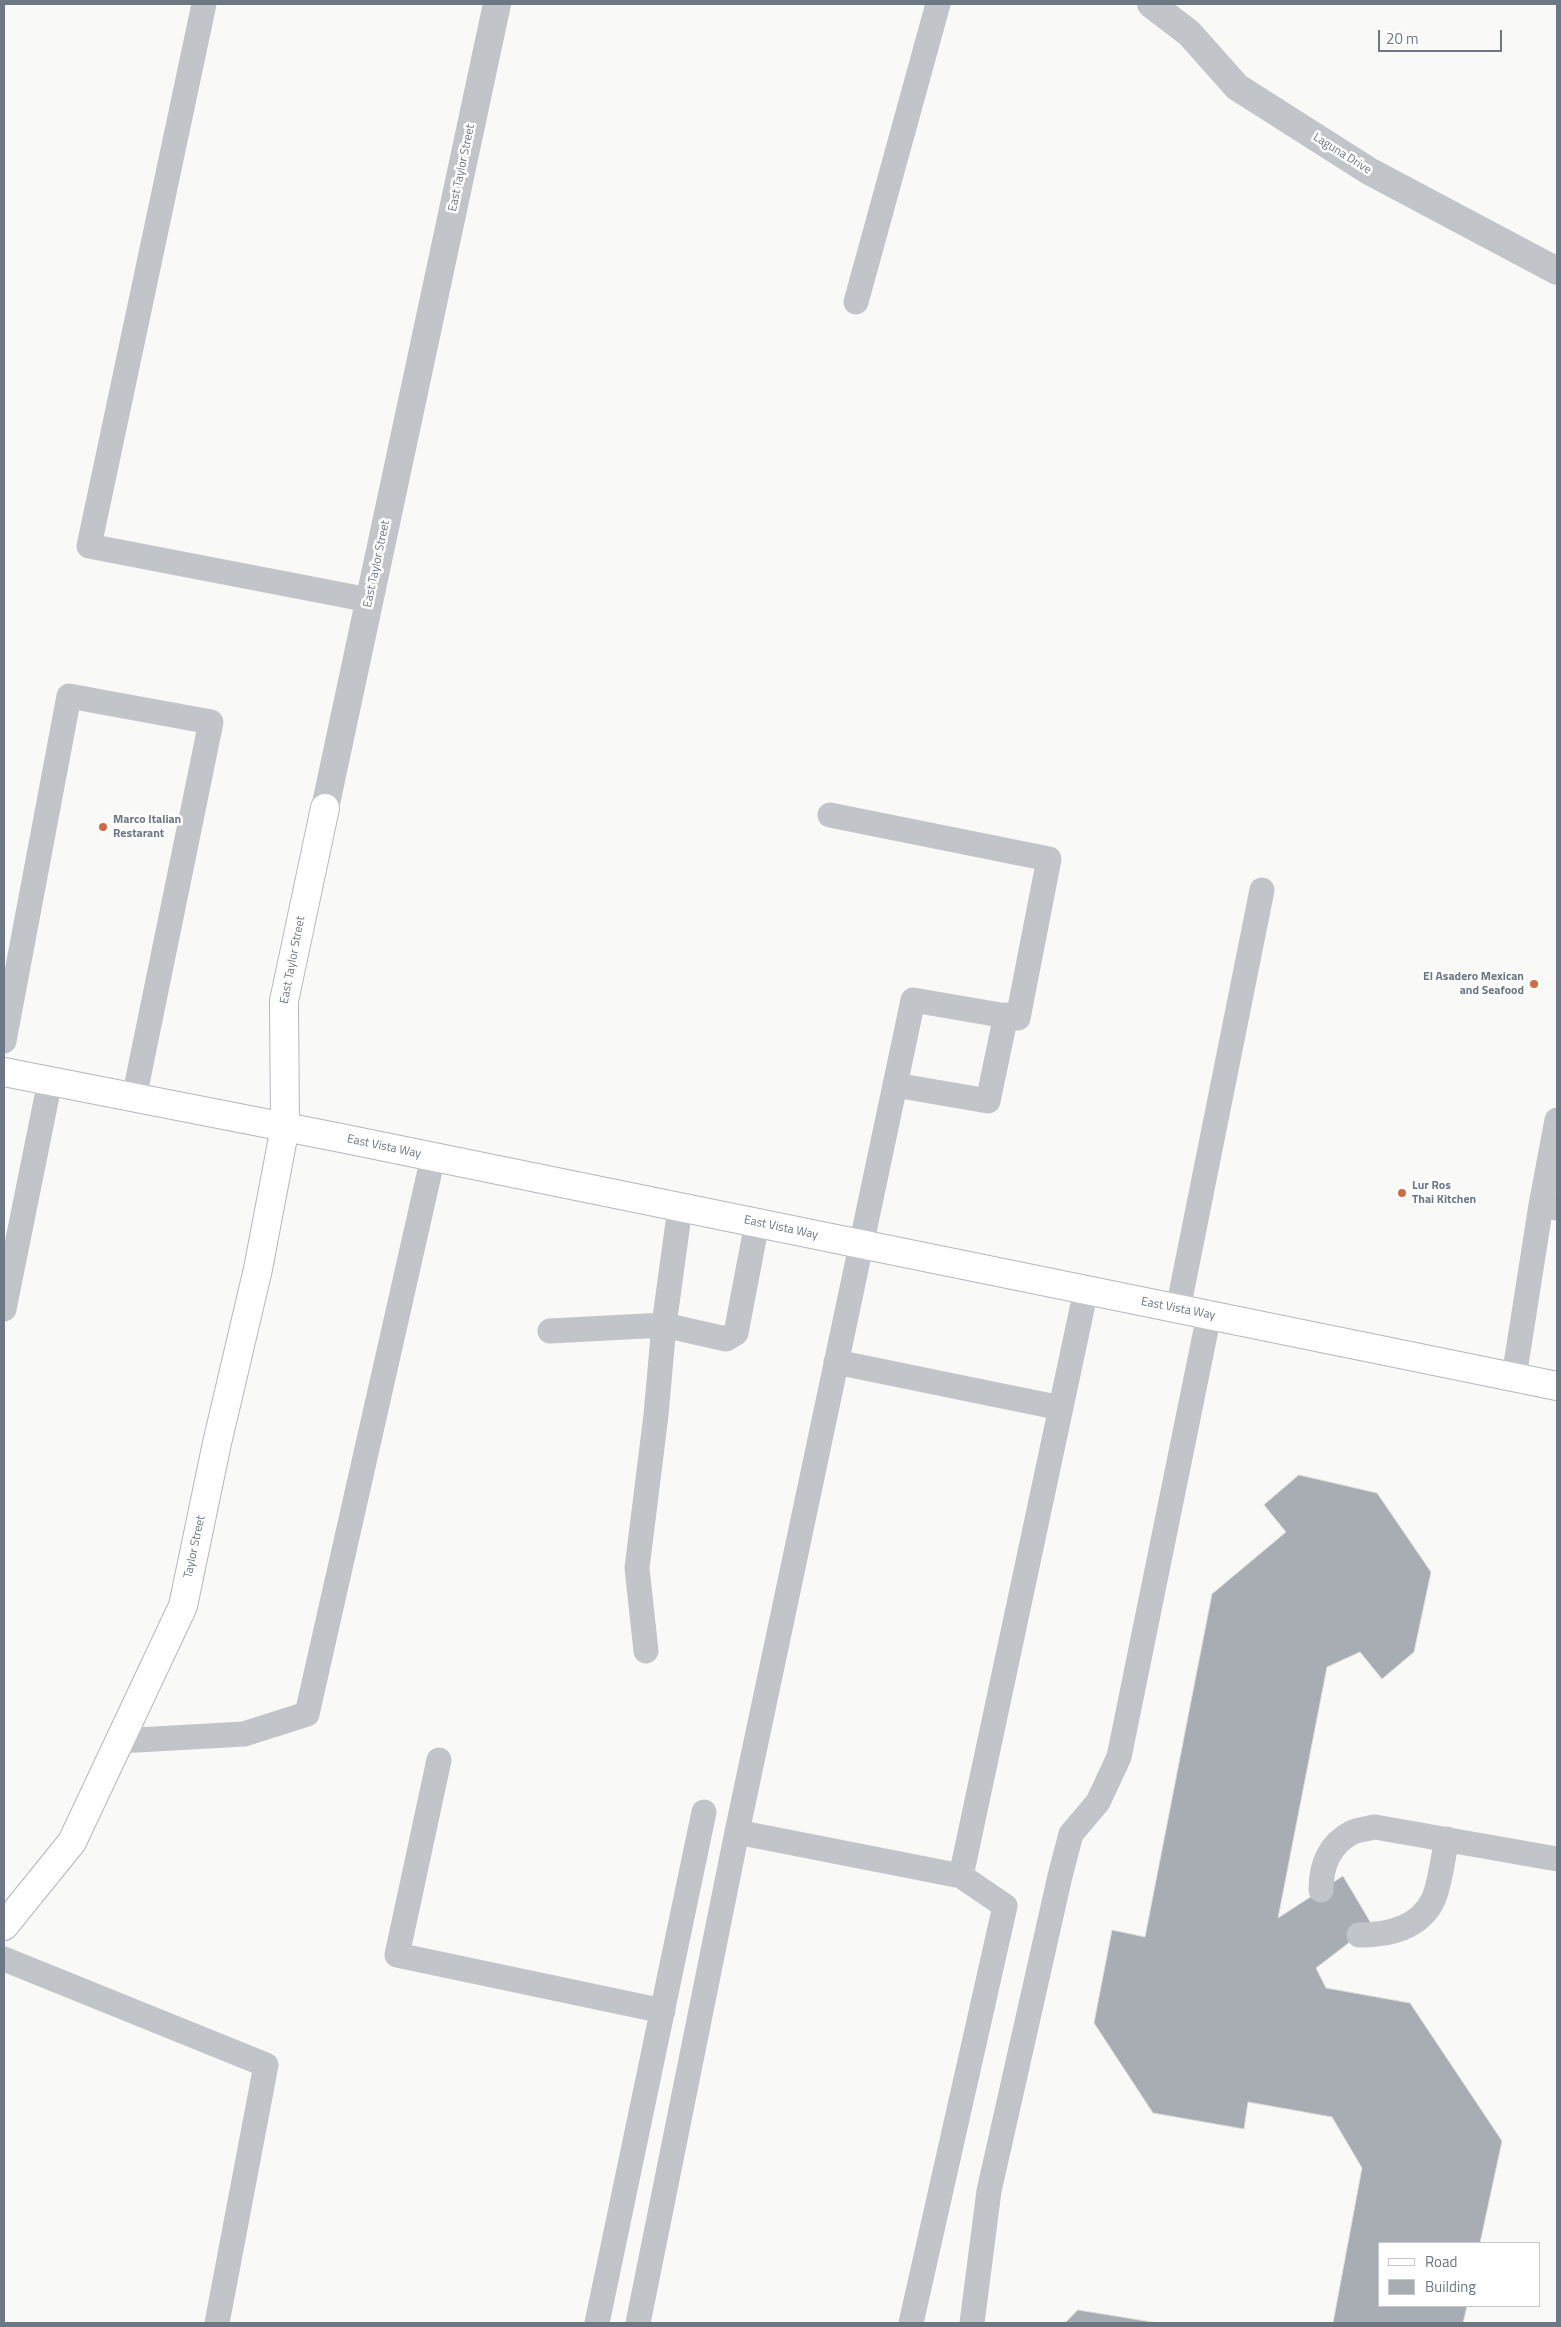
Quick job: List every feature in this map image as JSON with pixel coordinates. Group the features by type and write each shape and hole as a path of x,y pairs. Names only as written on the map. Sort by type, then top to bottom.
{"main road":[{"name":"East Taylor Street","path":"285,1127 284,1000 325,808"},
{"name":"East Vista Way","path":"4,1072 285,1127 1557,1386"},
{"name":"Taylor Street","path":"4,1926 72,1842 183,1606 217,1443 258,1270 285,1127"}],"street":[{"name":"East Taylor Street","path":"325,808 497,4"},
{"name":"Laguna Drive","path":"1151,4 1189,33 1237,87 1368,171 1557,271"}],"lane":[{"path":"204,4 89,546 369,600"},
{"path":"856,302 938,4"},
{"path":"4,1042 69,696 211,722 134,1098"},
{"path":"638,2323 737,1832 913,1000 1018,1018 1049,859 830,815"},
{"path":"1178,1309 1262,890"},
{"path":"894,1085 988,1101 1006,1015"},
{"path":"4,1308 50,1081"},
{"path":"1514,1377 1549,1207 1557,1120"},
{"path":"120,1741 244,1734 307,1714 433,1157"},
{"path":"646,1651 637,1568 656,1415 664,1325 680,1208"},
{"path":"550,1331 664,1325 726,1339 736,1333 757,1223"},
{"path":"961,1876 1086,1290"},
{"path":"972,2323 988,2191 1060,1876 1071,1834 1098,1802 1119,1757 1209,1315"},
{"path":"836,1362 1061,1408"},
{"path":"439,1760 397,1955 662,2011"},
{"path":"597,2323 704,1812"},
{"path":"1321,1890 1321,1871 1332,1848 1352,1832 1375,1827 1557,1859"},
{"path":"737,1832 961,1876 1005,1906 911,2323"},
{"path":"1359,1934 1382,1935 1401,1930 1420,1917 1433,1900 1447,1839"},
{"path":"4,1959 266,2065 217,2323"}],"building":[{"path":"1299,1475 1377,1493 1431,1572 1414,1652 1382,1679 1360,1652 1327,1667 1278,1918 1343,1876 1372,1925 1316,1968 1326,1988 1410,2003 1502,2141 1480,2242 1378,2242 1378,2307 1467,2307 1463,2323 1333,2323 1362,2168 1332,2117 1248,2102 1244,2129 1153,2113 1094,2023 1112,1930 1145,1937 1212,1594 1286,1532 1264,1505"},
{"path":"1078,2310 1158,2323 1065,2323"}],"place":[{"name":"Marco Italian Restarant","path":"103,827"},
{"name":"El Asadero Mexican and Seafood","path":"1534,984"},
{"name":"Lur Ros Thai Kitchen","path":"1402,1193"}]}
